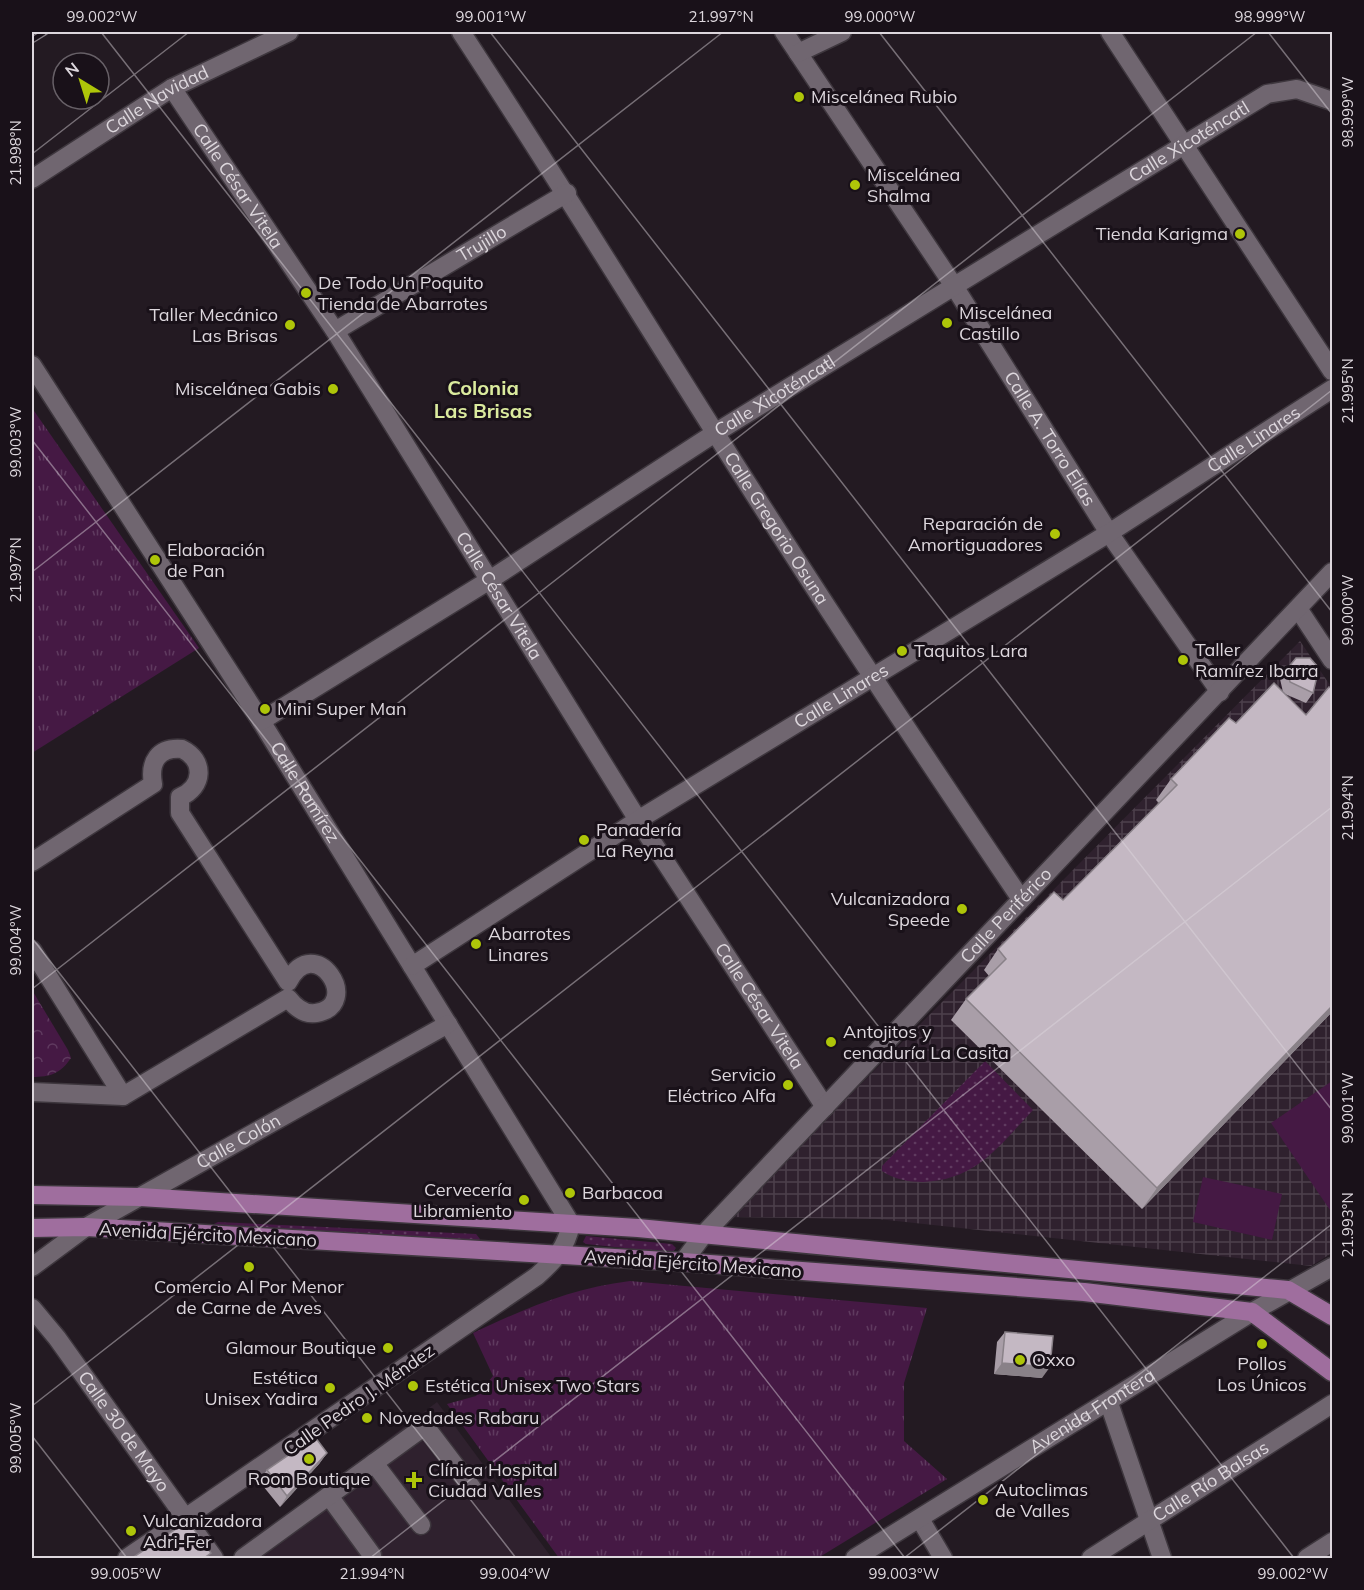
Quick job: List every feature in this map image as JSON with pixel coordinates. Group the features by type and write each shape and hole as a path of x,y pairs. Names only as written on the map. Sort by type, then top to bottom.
{"main road":[{"name":"Avenida Ejército Mexicano","path":"32,1195 140,1197 704,1234 1288,1290 1330,1310"},
{"name":"Avenida Ejército Mexicano","path":"32,1228 86,1227 683,1262 1084,1292 1252,1312"},
{"path":"1252,1312 1332,1372"}],"street":[{"name":"Calle Navidad","path":"32,178 172,88 289,32"},
{"name":"Calle Gregorio Osuna","path":"461,32 567,193 715,433 872,677 1021,898"},
{"name":"Calle A. Torro Elías","path":"784,32 954,286 1109,533 1220,692"},
{"path":"798,53 842,32"},
{"path":"1110,32 1332,371"},
{"name":"Calle César Vitela","path":"172,88 335,331 638,820 825,1107"},
{"name":"Calle Xicoténcatl","path":"261,721 488,581 715,433 1268,94 1297,89 1332,101"},
{"name":"Trujillo","path":"335,331 567,193"},
{"name":"Calle Ramírez","path":"32,365 261,721 571,1224"},
{"name":"Calle Linares","path":"412,966 638,820 1109,533 1332,389"},
{"name":"Calle Periférico","path":"683,1262 704,1234 1021,898 1299,610 1332,572"},
{"path":"1299,610 1332,660"},
{"path":"32,862 153,784 151,771 154,760 162,752 182,749 197,761 200,772 195,788 180,797 180,813 288,982 299,968 312,964 323,967 332,975 336,984 336,994 332,1003 324,1010 314,1013 297,1009 288,998 123,1096 32,1092"},
{"path":"32,950 123,1096"},
{"name":"Calle Colón","path":"32,1267 86,1227 448,1024"},
{"path":"560,1256 568,1239 571,1224"},
{"name":"Calle Pedro J. Méndez","path":"127,1558 520,1288 560,1256"},
{"name":"Avenida Frontera","path":"855,1558 1288,1290 1332,1267"},
{"name":"Calle 30 de Mayo","path":"32,1308 57,1338 214,1558"},
{"path":"1108,1403 1162,1558"},
{"name":"Calle Río Balsas","path":"1090,1558 1149,1523 1332,1404"},
{"path":"243,1558 425,1426 472,1488"},
{"path":"374,1463 421,1525"},
{"path":"329,1496 372,1555"},
{"path":"920,1519 943,1558"},
{"path":"1307,1558 1332,1542"}],"shaded area":[{"path":"1300,641 1332,688 1332,1253 1311,1266 878,1219 729,1217"},
{"name":"Clínica Hospital Ciudad Valles","path":"437,1402 552,1558 230,1558"}],"green space":[{"path":"32,408 199,648 32,753"},
{"path":"32,990 71,1058 54,1074 32,1077"},
{"path":"985,1061 1033,1110 1009,1136 973,1168 942,1180 907,1181 882,1171 882,1166"},
{"path":"1332,1081 1332,1213 1271,1123"},
{"path":"1203,1177 1282,1194 1272,1240 1193,1222"},
{"path":"218,1222 476,1234 480,1239 478,1242 214,1229 214,1224"},
{"path":"586,1236 672,1244 676,1248 672,1253 586,1244 583,1242"},
{"path":"630,1281 927,1308 904,1383 904,1441 947,1479 818,1558 559,1558 447,1404 476,1396 493,1376 473,1333 550,1300 609,1284"}],"building":[{"path":"1296,658 1310,658 1319,668 1313,693 1290,682 1287,669"},
{"path":"1274,683 1306,715 1329,687 1332,689 1332,1006 1157,1188 966,999 1006,959 998,949 1054,892 1063,900 1177,785 1171,779 1229,718 1236,723"},
{"path":"1005,1332 1053,1336 1050,1367 1002,1363"},
{"path":"315,1437 327,1453 287,1496 267,1470"},
{"path":"188,1521 211,1553 204,1558 137,1558 135,1556"}],"railway":[{"path":"32,40 45,32"}],"place":[{"name":"Miscelánea Rubio","path":"799,97"},
{"name":"Miscelánea Shalma","path":"855,185"},
{"name":"Tienda Karigma","path":"1240,234"},
{"name":"De Todo Un Poquito Tienda de Abarrotes","path":"306,293"},
{"name":"Miscelánea Castillo","path":"947,323"},
{"name":"Taller Mecánico Las Brisas","path":"290,325"},
{"name":"Miscelánea Gabis","path":"333,389"},
{"name":"Reparación de Amortiguadores","path":"1055,534"},
{"name":"Elaboración de Pan","path":"155,560"},
{"name":"Taquitos Lara","path":"902,651"},
{"name":"Taller Ramírez Ibarra","path":"1183,660"},
{"name":"Mini Super Man","path":"265,709"},
{"name":"Panadería La Reyna","path":"584,840"},
{"name":"Vulcanizadora Speede","path":"962,909"},
{"name":"Abarrotes Linares","path":"476,944"},
{"name":"Antojitos y cenaduría La Casita","path":"831,1042"},
{"name":"Servicio Eléctrico Alfa","path":"788,1085"},
{"name":"Barbacoa","path":"570,1193"},
{"name":"Cervecería Libramiento","path":"524,1200"},
{"name":"Comercio Al Por Menor de Carne de Aves","path":"249,1267"},
{"name":"Pollos Los Únicos","path":"1262,1344"},
{"name":"Glamour Boutique","path":"388,1348"},
{"name":"Oxxo","path":"1020,1360"},
{"name":"Estética Unisex Two Stars","path":"413,1386"},
{"name":"Estética Unisex Yadira","path":"330,1388"},
{"name":"Novedades Rabaru","path":"367,1418"},
{"name":"Roon Boutique","path":"309,1459"},
{"name":"Clínica Hospital Ciudad Valles","path":"414,1480"},
{"name":"Autoclimas de Valles","path":"983,1500"},
{"name":"Vulcanizadora Adri-Fer","path":"131,1531"}],"district":[{"name":"Colonia Las Brisas","path":"483,400"}]}
